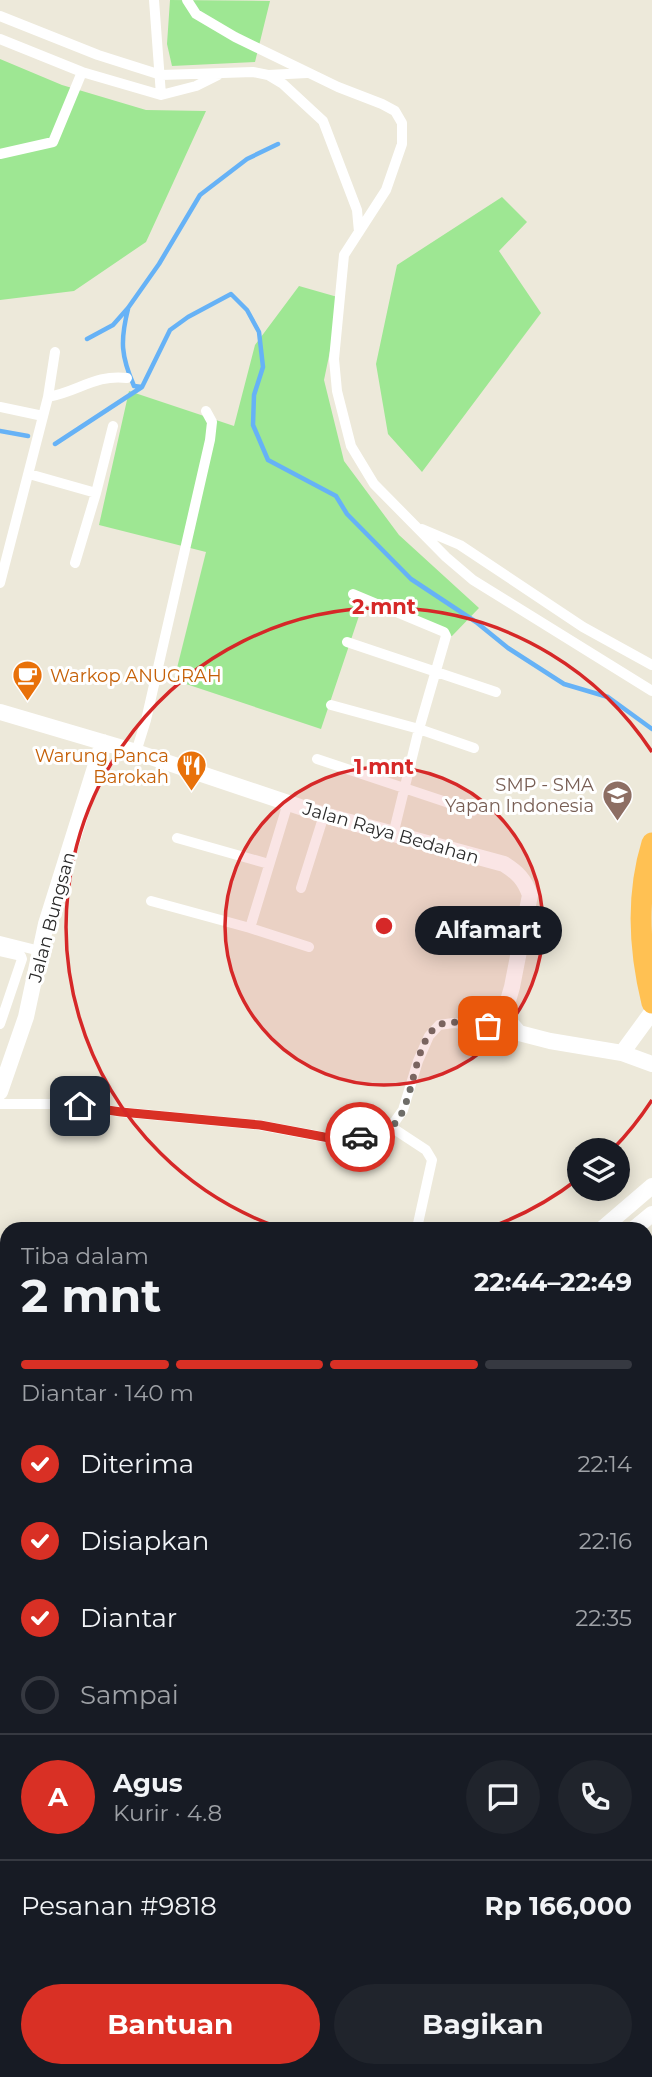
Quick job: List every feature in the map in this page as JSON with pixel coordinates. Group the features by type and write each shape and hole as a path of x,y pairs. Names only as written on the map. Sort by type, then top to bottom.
{"highway":[{"path":"652,843 643,890 640,940 652,1003"}],"street":[{"path":"154,0 161,95"},
{"path":"187,0 196,14 235,37 308,73 382,104 395,111 402,123 402,144 386,190 344,255 334,359 337,391 351,446 374,484 420,528 446,558 473,580 652,691"},
{"path":"0,16 98,55 161,75 223,72 268,75 308,73"},
{"path":"0,39 82,72 161,95 196,86 223,72"},
{"path":"0,154 53,142 82,72"},
{"path":"268,75 323,121 357,210 359,232"},
{"path":"0,583 48,397 55,352"},
{"path":"48,397 63,395 94,379 127,377"},
{"path":"0,407 43,416"},
{"path":"136,752 146,720 210,440 212,422 206,411"},
{"path":"75,564 113,426"},
{"path":"29,474 96,493"},
{"path":"420,528 460,545 583,627 652,665"},
{"path":"353,594 444,632 446,639 419,729 393,835"},
{"path":"347,642 496,692"},
{"path":"331,705 419,729 474,748"},
{"name":"Jalan Raya Bedahan","path":"0,712 136,752 324,815 504,864 519,873 530,895 505,1011 507,1019"},
{"name":"Jalan Bungsan","path":"0,1092 26,1017 50,912 103,742"},
{"path":"317,759 473,811"},
{"path":"250,928 288,803"},
{"path":"301,888 324,815"},
{"path":"177,838 269,864"},
{"path":"151,901 309,947"},
{"path":"0,941 40,951"},
{"path":"0,951 21,956 22,959 0,1024"},
{"path":"622,1053 652,1012"},
{"path":"0,1104 64,1104 260,1125 340,1140 359,1138 391,1127 403,1110 429,1036 439,1025 453,1023 488,1026 507,1019 519,1033 544,1040 622,1053 652,1064"},
{"path":"391,1127 426,1150 432,1160 418,1222"},
{"path":"611,1222 649,1194"}],"green space":[{"path":"170,0 270,1 255,62 172,66 167,44"},
{"path":"0,59 62,85 146,110 206,111 146,242 74,291 0,300"},
{"path":"502,197 527,222 499,251 541,313 422,472 388,434 376,364 397,265"},
{"path":"299,286 341,298 324,380 344,461 399,535 479,608 452,636 363,604 321,729 174,680 206,552 99,525 129,391 234,426 255,345"}],"waterway":[{"path":"87,339 113,325 128,308 159,264 200,195 247,159 278,144"},
{"path":"55,444 142,387 170,330 231,294 247,310 259,332 263,367 254,395 253,425 268,460 336,496 347,514 411,579 476,622 508,648 564,684 608,697 652,729"},
{"path":"128,309 123,340 124,357 134,386 142,387"},
{"path":"0,431 28,436"}],"way so far":[{"path":"360,1137 391,1127 403,1110 418,1061 429,1036 439,1025 453,1023 488,1026"}],"place":[{"name":"Warkop ANUGRAH","path":"27,703"},
{"name":"Warung Panca Barokah","path":"192,793"},
{"name":"SMP - SMA Yapan Indonesia","path":"617,822"},
{"name":"Alfamart","path":"488,1026"}],"route":[{"path":"80,1106 260,1125 340,1140 360,1137"}]}
